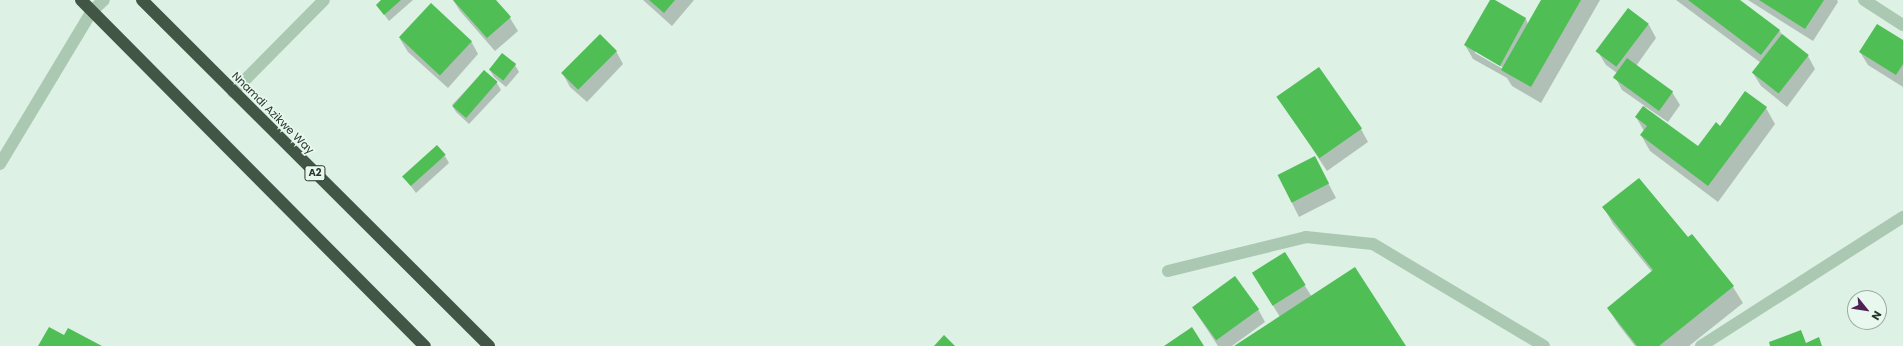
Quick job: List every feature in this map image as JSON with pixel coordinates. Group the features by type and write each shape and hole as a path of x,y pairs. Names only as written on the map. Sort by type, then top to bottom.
{"highway":[{"path":"81,0 425,346"},
{"name":"Nnamdi Azikwe Way","path":"142,0 489,346"}],"street":[{"path":"0,164 92,11 104,0"},
{"path":"233,92 324,0"},
{"path":"1864,0 1903,25"},
{"path":"1701,346 1903,217"},
{"path":"1168,271 1306,237 1373,244 1544,346"}],"building":[{"path":"381,0 401,0 384,15 376,5"},
{"path":"453,0 496,0 511,17 487,38"},
{"path":"649,0 675,0 664,13"},
{"path":"1490,0 1495,0 1526,18 1500,66 1464,45"},
{"path":"1541,0 1581,0 1531,87 1501,70"},
{"path":"1688,0 1740,0 1780,30 1761,55"},
{"path":"1759,0 1824,0 1805,29"},
{"path":"431,3 472,41 440,76 399,37"},
{"path":"1628,8 1649,24 1616,67 1596,51"},
{"path":"1877,24 1903,40 1903,64 1896,75 1859,52"},
{"path":"600,34 617,51 578,90 561,73"},
{"path":"1782,34 1809,55 1779,94 1752,73"},
{"path":"502,53 516,64 503,81 489,70"},
{"path":"1627,58 1673,92 1659,111 1613,77"},
{"path":"1319,67 1362,128 1319,158 1276,97"},
{"path":"484,70 498,82 466,118 453,106"},
{"path":"1745,91 1767,107 1708,186 1640,135 1647,126 1635,117 1643,106 1698,146 1716,122 1720,126"},
{"path":"437,145 446,155 411,186 402,176"},
{"path":"1315,156 1329,184 1292,203 1278,175"},
{"path":"1639,178 1688,237 1692,234 1734,286 1659,346 1637,346 1607,308 1653,270 1602,207"},
{"path":"1285,252 1306,285 1273,306 1252,273"},
{"path":"1355,267 1406,346 1234,346"},
{"path":"1235,276 1259,309 1216,340 1192,307"},
{"path":"49,327 64,335 68,328 102,346 38,346"},
{"path":"1192,327 1204,346 1164,346"},
{"path":"1801,330 1806,343 1819,337 1822,346 1770,346 1769,342"},
{"path":"944,335 955,346 934,346"}]}
